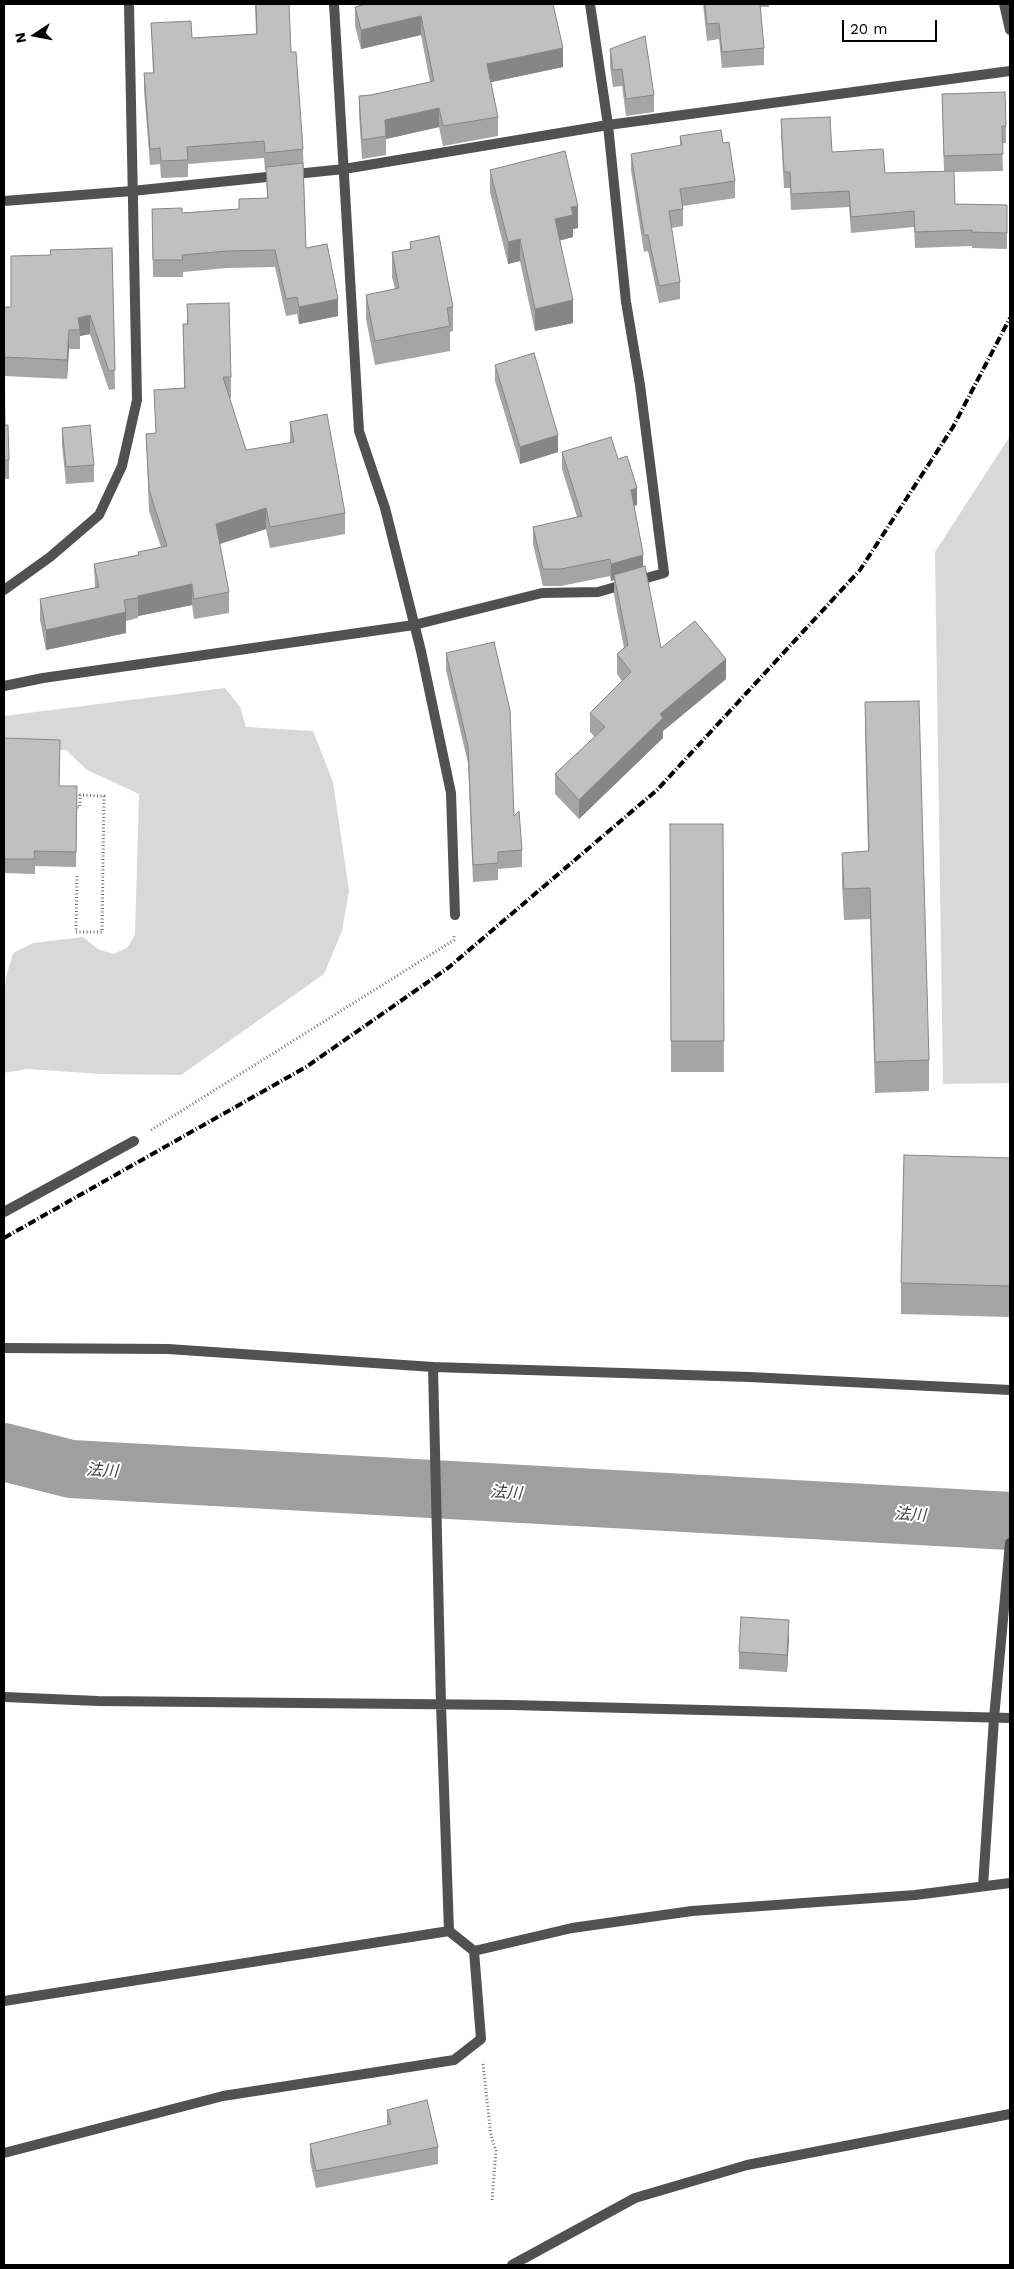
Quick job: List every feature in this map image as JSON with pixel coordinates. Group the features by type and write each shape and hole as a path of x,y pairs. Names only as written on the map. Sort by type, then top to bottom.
{"street":[{"path":"4,590 50,557 99,515 122,466 138,400 132,191 130,4"},
{"path":"334,4 360,431 385,508 414,625 451,793 455,915"},
{"path":"4,686 44,678 414,625 542,593 598,592 664,573 640,385 626,302 608,125 590,4"},
{"path":"1004,4 1010,30"},
{"path":"4,202 344,170 608,125 1010,71"},
{"path":"4,1212 134,1141"},
{"path":"4,1348 168,1349 433,1367 749,1377 1010,1390"},
{"path":"4,2153 222,2096 454,2060 481,2039 474,1951 449,1930 441,1705 433,1367"},
{"path":"983,1886 994,1718 1010,1543"},
{"path":"4,1697 98,1701 441,1705 1010,1718"},
{"path":"474,1951 572,1928 692,1911 915,1895 1010,1884"},
{"path":"4,2001 449,1930"},
{"path":"512,2265 635,2198 747,2165 1010,2114"}],"path":[{"path":"71,807 80,807 80,795 104,796 102,932 76,932 77,876"},
{"path":"134,1141 454,940 455,915"},
{"path":"481,2039 491,2136 496,2150 492,2200"}],"shaded area":[{"path":"1010,436 1010,1083 943,1084 935,552"},
{"path":"225,688 240,707 246,727 313,731 333,782 349,891 342,931 324,974 181,1075 102,1074 27,1069 4,1073 4,998 6,977 13,953 33,943 83,937 98,949 113,954 127,948 135,935 139,794 87,770 66,750 4,750 4,716"}],"building":[{"path":"256,4 289,4 291,52 296,52 303,149 265,153 264,141 187,147 188,160 161,161 160,148 150,149 144,73 154,73 151,23 191,21 192,38 257,34"},
{"path":"363,4 553,4 563,48 487,64 498,117 443,126 439,108 385,120 386,136 362,140 359,96 434,81 421,16 361,30 355,7"},
{"path":"705,4 760,4 764,48 722,52 719,23 707,24"},
{"path":"645,36 654,95 626,99 622,69 613,70 610,49"},
{"path":"1005,92 1006,126 1002,126 1003,154 944,156 942,94"},
{"path":"830,117 832,152 883,149 885,173 954,171 955,204 1007,205 1007,233 972,232 972,230 915,232 914,211 851,217 849,191 791,194 790,172 784,172 781,119"},
{"path":"721,130 723,143 729,142 735,181 680,189 683,209 669,211 680,282 659,286 648,235 644,235 631,154 682,145 680,136"},
{"path":"565,151 578,206 571,207 573,215 555,219 573,300 535,309 520,239 508,242 490,170"},
{"path":"303,163 306,248 327,244 338,299 299,307 297,297 286,299 275,250 227,251 182,255 183,260 153,260 152,209 182,208 182,213 239,209 239,199 268,198 266,167"},
{"path":"439,236 453,307 447,308 450,326 375,341 366,295 399,288 392,252 411,249 410,242"},
{"path":"112,248 115,370 109,371 90,315 78,318 80,330 69,330 67,360 4,357 4,307 11,307 11,256 51,255 50,250"},
{"path":"229,303 231,377 223,377 246,450 294,442 290,422 327,414 345,513 270,527 266,508 216,524 229,592 194,599 192,584 124,600 126,612 46,630 40,599 99,587 94,564 139,555 138,552 167,546 149,490 146,434 156,433 154,390 185,388 183,324 188,324 187,304"},
{"path":"534,353 558,435 520,447 495,365"},
{"path":"4,357 5,425 8,425 9,460 4,460"},
{"path":"90,425 94,465 66,467 62,428"},
{"path":"611,437 618,459 627,456 637,488 631,490 643,555 611,564 610,559 561,569 543,569 533,527 582,516 562,452"},
{"path":"645,566 661,648 695,621 726,659 660,714 663,718 579,800 555,774 605,727 590,713 631,672 617,654 628,645 614,575"},
{"path":"494,642 510,710 514,816 519,811 522,850 498,852 498,863 473,865 468,746 446,653"},
{"path":"919,701 929,1060 875,1062 870,888 844,889 842,853 869,851 865,702"},
{"path":"4,738 60,740 59,786 77,786 76,852 34,851 35,859 4,859"},
{"path":"670,824 723,824 724,1041 671,1041"},
{"path":"904,1155 1010,1158 1010,1286 901,1283"},
{"path":"741,1617 789,1620 787,1655 739,1652"},
{"path":"427,2100 438,2147 316,2171 310,2144 391,2124 387,2110"}],"waterway":[{"name":"法川","path":"4,1452 71,1469 1010,1521"}],"railway":[{"path":"4,1238 306,1067 448,968 657,790 860,570 953,427 1010,318"}]}
